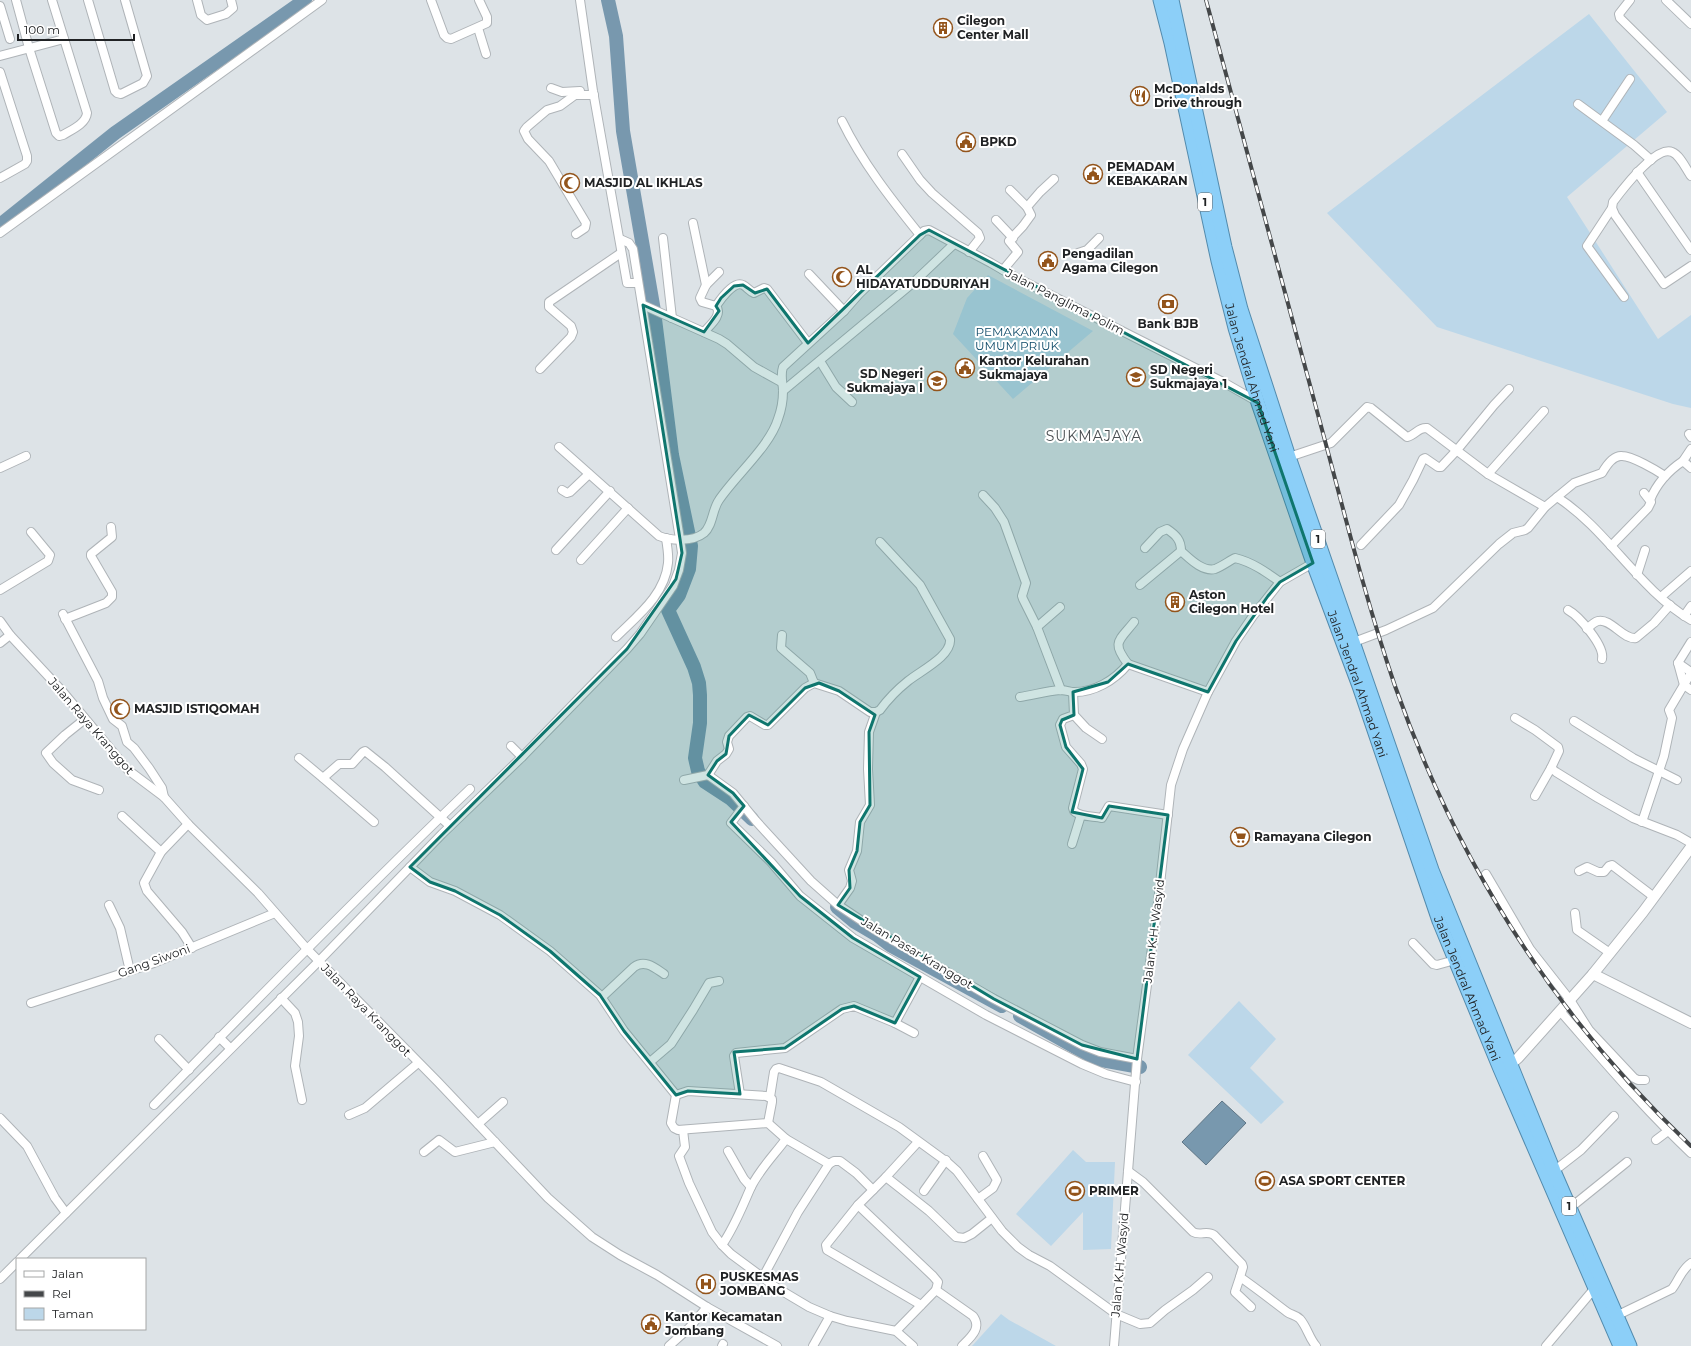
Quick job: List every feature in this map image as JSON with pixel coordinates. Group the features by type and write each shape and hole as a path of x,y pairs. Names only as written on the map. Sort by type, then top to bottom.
{"highway":[{"name":"Jalan Jendral Ahmad Yani","path":"1160,0 1171,43 1218,261 1235,328 1258,402 1359,686 1439,921 1455,960 1554,1171 1630,1346"},
{"name":"Jalan Jendral Ahmad Yani","path":"1172,0 1225,247 1241,309 1289,456 1432,870 1505,1067 1594,1289 1620,1346"}],"street":[{"path":"16,0 29,48 56,133 59,136 63,135 82,122 86,116 52,0"},
{"path":"88,0 115,91 121,94 143,83 147,76 125,0"},
{"path":"197,0 201,15 206,20 230,12 233,8 231,0"},
{"path":"0,233 322,0"},
{"path":"431,0 447,38 451,39 485,26 488,21 479,0"},
{"path":"580,0 594,93 627,283 638,283"},
{"path":"1630,0 1621,10 1619,14 1620,18 1691,88"},
{"path":"1666,0 1691,24"},
{"path":"0,6 10,39"},
{"path":"478,28 486,54"},
{"path":"0,56 64,39"},
{"path":"0,72 27,156 27,161 25,164 0,178"},
{"path":"1602,121 1630,79"},
{"path":"551,88 562,92 594,93"},
{"path":"576,234 585,228 586,224 549,161 528,139 524,132 527,127 547,110 560,106 575,95 594,93"},
{"path":"1578,104 1634,144 1651,160"},
{"path":"559,448 610,491 659,536 675,539 693,537 702,534 708,528 715,505 771,434 778,419 783,391 781,382 783,367 844,311 859,294 920,234 881,184 853,143 842,121"},
{"path":"1624,297 1588,246 1612,208 1613,202 1637,172 1651,160 1664,152 1671,151 1675,154 1691,176"},
{"path":"902,154 920,180 932,193 978,233 980,238 969,252"},
{"path":"1637,172 1691,250"},
{"path":"1027,207 1054,179"},
{"path":"1003,270 1018,252 1009,241 1031,215 1027,207 1010,190"},
{"path":"1612,208 1615,215 1664,284 1691,266"},
{"path":"996,220 1013,238"},
{"path":"693,223 706,285"},
{"name":"Jalan Panglima Polim","path":"920,234 929,230 1003,270 1223,382 1258,402"},
{"path":"663,238 672,318"},
{"path":"1078,253 1088,250 1099,238"},
{"path":"154,1105 308,950 446,822 521,755 627,650 666,598 676,579 682,553 675,539 669,476 643,305 631,245 620,239"},
{"path":"783,391 820,362 914,282 954,244"},
{"path":"540,369 571,337 573,332 571,326 549,307 550,302 621,253"},
{"path":"716,306 700,301 706,285 719,272"},
{"path":"809,274 844,311"},
{"path":"716,306 721,298 734,286 739,284 743,285 754,293 764,288 767,289 808,343"},
{"path":"643,305 727,344 754,367 781,382"},
{"path":"704,332 718,313 716,306"},
{"path":"820,362 836,388 852,402"},
{"path":"1361,544 1398,505 1413,480 1423,459 1425,458 1439,467 1457,450 1509,389"},
{"path":"1289,456 1331,443 1367,407 1408,437 1419,429 1427,428 1488,474 1545,507"},
{"path":"1488,474 1544,411"},
{"path":"1611,546 1648,508 1650,505 1650,500 1658,484 1664,476 1683,461 1691,449"},
{"path":"0,468 26,456"},
{"path":"1354,642 1386,630 1433,608 1499,544 1513,533 1528,528 1545,507 1574,483 1602,473 1606,465 1615,458 1622,456 1651,467 1664,476"},
{"path":"1683,461 1691,468"},
{"path":"562,490 567,493 570,492 589,474"},
{"path":"556,550 610,491"},
{"path":"1644,493 1650,500"},
{"path":"983,495 996,508 1004,522 1026,583 1022,596 1023,599 1037,627 1061,690"},
{"path":"1557,497 1582,517 1637,575 1670,605 1687,618 1691,606"},
{"path":"581,560 628,508"},
{"path":"111,527 112,537 91,554 91,556 112,592 112,597 106,603 64,616 98,681 103,698 113,719 122,726 127,742 134,748 149,768 162,788 164,797"},
{"path":"1145,548 1160,532 1167,529 1179,539 1181,551 1198,566 1214,569 1235,558 1255,565 1280,582"},
{"path":"0,590 48,561 50,555 32,532"},
{"path":"616,637 650,604 660,591 665,578 675,539"},
{"path":"687,780 707,775 716,761 726,754 729,749 729,736 747,717 750,716 765,725 768,725 805,688 814,683 839,691 870,712 876,712 880,710 908,681 941,656 950,644 950,639 920,585 880,542"},
{"path":"1637,575 1645,550"},
{"path":"1140,585 1181,551"},
{"name":"Jalan K.H. Wasyid","path":"1114,1346 1137,1061 1157,912 1171,785 1181,756 1208,692 1236,641 1253,616 1280,582 1314,563"},
{"path":"1661,597 1691,571"},
{"path":"1587,629 1597,621 1601,621 1630,638 1636,638 1654,623 1670,605"},
{"path":"1037,627 1060,607"},
{"path":"1568,610 1573,613 1599,645 1603,654 1602,659"},
{"name":"Jalan Raya Kranggot","path":"0,621 10,635 63,692 128,770 164,797 188,824 258,893 308,950 548,1198 592,1237 620,1255 664,1279 707,1307 777,1346"},
{"path":"1134,622 1119,640 1118,647 1119,652 1128,664 1208,692"},
{"path":"0,643 10,635"},
{"path":"782,635 782,648 810,673 814,683"},
{"path":"1691,642 1678,663 1684,685 1691,690"},
{"path":"1642,822 1664,756 1672,718 1669,710 1691,673 1678,663"},
{"path":"1020,697 1061,690 1073,692 1092,689 1117,676 1128,664"},
{"path":"1073,692 1074,715 1086,728 1102,739"},
{"path":"838,905 850,888 852,881 849,870 857,851 860,822 870,805 868,769 869,732 876,712"},
{"path":"1074,715 1063,719 1060,725 1066,747 1082,766 1083,773 1073,810 1081,815 1102,818 1109,806 1168,815"},
{"path":"1515,718 1558,747 1559,751 1535,796"},
{"path":"85,719 65,734 46,753 53,763 75,782 99,790"},
{"path":"1574,721 1633,758 1677,780"},
{"path":"512,747 521,755"},
{"path":"323,778 338,764 352,764 362,752 368,752 446,822"},
{"path":"299,758 374,822"},
{"path":"1551,768 1598,798 1642,822 1661,828 1691,843"},
{"path":"707,775 733,793 742,807"},
{"path":"21,1258 228,1047 281,998 317,959 410,867 470,789"},
{"name":"Jalan Pasar Kranggot","path":"1136,1079 1106,1074 1082,1064 986,1015 853,938 800,896 771,862 732,821 742,807 811,882 838,905 877,931 994,999 1082,1045 1100,1052 1137,1061"},
{"path":"1072,844 1081,815"},
{"path":"122,816 161,852"},
{"path":"188,824 161,852 145,880 145,886 182,932 192,948"},
{"path":"1505,1067 1560,1011 1593,974 1689,853"},
{"path":"1579,871 1587,867 1598,872 1604,872 1609,866 1612,865 1654,897"},
{"path":"410,867 430,882 455,891 517,926 550,951 602,997 624,1031 676,1095 671,1123 674,1128 683,1130 768,1123 786,1139 830,1164"},
{"path":"1486,874 1530,949 1570,1000 1589,1030 1634,1078 1638,1080 1645,1080"},
{"path":"109,905 120,928 130,970"},
{"name":"Gang Siwoni","path":"32,1003 154,963 275,913"},
{"path":"1575,913 1577,930 1610,953"},
{"path":"1413,943 1434,964 1437,965 1455,960"},
{"path":"602,997 640,963 644,963 664,974"},
{"path":"1593,974 1691,1023"},
{"path":"895,1023 920,977"},
{"path":"650,1062 670,1044 709,983 719,981"},
{"path":"281,998 294,1013 298,1022 299,1036 295,1066 302,1100"},
{"path":"740,1094 734,1056 736,1053 785,1048 842,1010 854,1006 895,1023 914,1033"},
{"path":"1560,1011 1668,1131 1691,1153"},
{"path":"220,1038 228,1047"},
{"path":"159,1039 188,1070"},
{"path":"349,1115 365,1108 418,1063"},
{"path":"768,1123 772,1102 770,1097 774,1072 776,1069 779,1068 821,1082 899,1127 918,1142 946,1160 992,1218 1018,1247 1029,1255 1050,1266 1116,1314 1140,1324 1150,1323 1208,1277"},
{"path":"676,1095 688,1091 770,1097"},
{"path":"478,1124 503,1102"},
{"path":"1554,1171 1581,1150 1614,1116"},
{"path":"0,1118 27,1146 55,1198 66,1213"},
{"path":"683,1130 685,1147 679,1156 689,1183 712,1232 722,1245 793,1298 830,1316 896,1331 913,1346"},
{"path":"1656,1140 1668,1131"},
{"path":"722,1245 741,1212 751,1187 786,1139"},
{"path":"424,1152 439,1140 455,1152 494,1142"},
{"path":"918,1142 858,1206 832,1237 825,1248 837,1257 920,1305"},
{"path":"728,1152 744,1179 751,1187"},
{"path":"978,1199 993,1188 997,1180 983,1156"},
{"path":"924,1192 946,1160"},
{"path":"763,1277 798,1212 830,1164 834,1161 840,1161 856,1173 873,1190"},
{"path":"1570,1208 1626,1162"},
{"path":"1128,1170 1143,1182 1193,1232 1197,1234 1209,1233 1214,1235 1242,1265 1235,1292 1251,1307"},
{"path":"886,1177 929,1211 956,1237 964,1238 972,1234 992,1218"},
{"path":"858,1206 938,1282 936,1290 896,1331"},
{"path":"0,1278 16,1263"},
{"path":"1616,1316 1672,1289 1681,1272 1691,1263"},
{"path":"1240,1277 1285,1311 1301,1320 1309,1338 1316,1346"},
{"path":"1546,1346 1594,1289"},
{"path":"936,1290 973,1316 976,1320 978,1326 975,1332 962,1346"},
{"path":"669,1346 689,1328 707,1307"},
{"path":"813,1346 830,1316"}],"highlighted area":[{"path":"929,230 1258,403 1313,563 1280,582 1268,596 1236,641 1208,692 1128,664 1108,682 1073,692 1074,715 1062,720 1060,725 1066,747 1083,769 1072,812 1102,818 1109,806 1168,815 1137,1059 1082,1045 994,999 838,905 850,888 849,870 857,851 860,822 870,805 869,732 875,715 839,691 819,683 805,688 768,725 749,715 729,736 726,754 717,761 708,775 733,793 744,806 731,822 800,896 853,938 920,977 895,1023 854,1006 842,1009 785,1048 734,1052 740,1094 688,1091 676,1095 624,1031 600,995 550,951 500,915 455,891 430,882 410,867 627,649 676,579 682,553 643,305 704,332 719,311 716,306 721,298 734,286 743,285 755,293 767,289 808,343 920,235"}],"green space":[{"path":"1589,14 1667,112 1567,197 1658,339 1691,315 1691,408 1673,404 1437,327 1327,213"},
{"name":"PEMAKAMAN UMUM PRIUK","path":"988,275 1093,331 1013,399 953,334 967,298"},
{"path":"1239,1001 1276,1039 1250,1068 1284,1102 1261,1124 1188,1055"},
{"name":"PRIMER","path":"1073,1150 1086,1162 1115,1162 1111,1249 1083,1250 1083,1212 1051,1246 1016,1214"},
{"path":"1001,1314 1009,1320 1056,1346 972,1346"}],"shaded area":[{"path":"1222,1101 1246,1123 1206,1165 1182,1142"}],"waterway":[{"path":"0,225 115,133 305,0"},
{"path":"608,0 616,36 623,131 654,311 672,455 691,546 689,569 679,595 668,610 694,667 699,683 700,723 695,758 698,771 705,782 731,799 752,819"},
{"path":"837,907 855,922 877,935 890,945 1002,1006"},
{"path":"1020,1016 1096,1059 1140,1067"}],"railway":[{"path":"1206,0 1363,583 1395,686 1420,751 1448,814 1480,875 1515,934 1554,990 1596,1044 1642,1096 1691,1146"}],"place":[{"name":"Cilegon Center Mall","path":"943,28"},
{"name":"McDonalds Drive through","path":"1140,96"},
{"name":"BPKD","path":"966,142"},
{"name":"PEMADAM KEBAKARAN","path":"1093,174"},
{"name":"MASJID AL IKHLAS","path":"570,183"},
{"name":"Pengadilan Agama Cilegon","path":"1048,261"},
{"name":"AL HIDAYATUDDURIYAH","path":"842,277"},
{"name":"Bank BJB","path":"1168,304"},
{"name":"Kantor Kelurahan Sukmajaya","path":"965,368"},
{"name":"SD Negeri Sukmajaya 1","path":"1136,377"},
{"name":"SD Negeri Sukmajaya I","path":"937,381"},
{"name":"Aston Cilegon Hotel","path":"1175,602"},
{"name":"MASJID ISTIQOMAH","path":"120,709"},
{"name":"Ramayana Cilegon","path":"1240,837"},
{"name":"ASA SPORT CENTER","path":"1265,1181"},
{"name":"PRIMER","path":"1075,1191"},
{"name":"PUSKESMAS JOMBANG","path":"706,1284"},
{"name":"Kantor Kecamatan Jombang","path":"651,1324"}],"district":[{"name":"SUKMAJAYA","path":"1094,436"}]}
